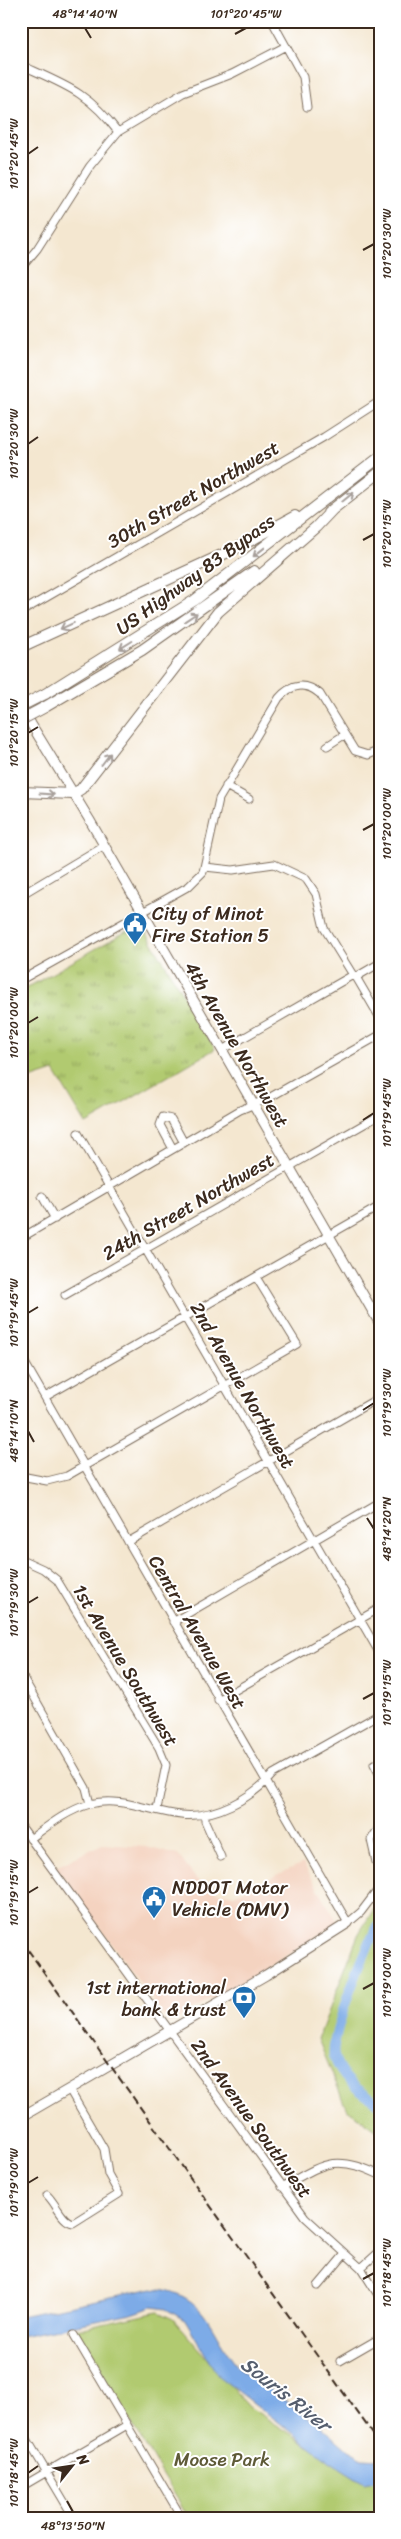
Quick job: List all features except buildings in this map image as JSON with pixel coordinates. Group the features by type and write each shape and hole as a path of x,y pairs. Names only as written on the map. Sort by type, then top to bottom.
{"highway":[{"name":"US Highway 83 Bypass","path":"21,705 45,694 195,600 380,457"},
{"name":"US Highway 83 Bypass","path":"21,720 95,679 204,608 380,472"},
{"path":"21,647 265,534 340,488"},
{"path":"21,792 73,794 89,781 218,612 250,582 316,527 333,509"}],"main road":[{"name":"4th Avenue Northwest","path":"21,705 378,1318"},
{"path":"21,2117 169,2032 348,1923"}],"street":[{"path":"272,21 304,77 307,107"},
{"path":"21,268 36,249 90,166 118,132 183,93 232,74 286,46"},
{"path":"21,65 69,86 100,109 118,132"},
{"name":"30th Street Northwest","path":"21,612 324,437 380,401"},
{"path":"21,980 189,886 203,872 219,798 283,694 290,689 303,685 313,688 320,694 351,747 360,754 368,755 380,750"},
{"path":"326,746 344,735"},
{"path":"226,786 248,799"},
{"path":"21,895 103,846"},
{"path":"205,867 233,870 274,864 306,879 316,894 324,928 380,1018"},
{"path":"222,1050 380,963"},
{"path":"21,1238 240,1110 254,1105 380,1035"},
{"name":"24th Street Northwest","path":"65,1295 380,1115"},
{"path":"173,1149 160,1125 163,1117 171,1119 184,1143"},
{"name":"2nd Avenue Northwest","path":"78,1133 380,1654"},
{"path":"42,1196 55,1219"},
{"path":"45,1397 380,1206"},
{"path":"21,1476 47,1481 67,1476 296,1344 256,1277"},
{"name":"Central Avenue West","path":"21,1356 348,1923"},
{"path":"128,1542 380,1397"},
{"path":"173,1622 380,1502"},
{"name":"1st Avenue Southwest","path":"21,1559 43,1568 57,1580 159,1748 166,1766 157,1809"},
{"path":"218,1700 380,1608"},
{"path":"21,1674 86,1788 90,1804"},
{"path":"30,1839 60,1817 90,1804 110,1802 157,1809 180,1815 205,1815 230,1805 266,1782 273,1774 380,1714"},
{"path":"374,1764 380,1775"},
{"path":"205,1815 205,1822 221,1857"},
{"name":"2nd Avenue Southwest","path":"21,1826 282,2187 305,2217 360,2268 380,2298"},
{"path":"380,1826 371,1840 376,1862 380,1867"},
{"path":"348,1923 361,1912 380,1887"},
{"path":"47,2195 68,2222 73,2222 119,2194 108,2174 104,2150 69,2089"},
{"path":"282,2187 330,2163 342,2162 363,2167 380,2175"},
{"path":"360,2268 380,2251"},
{"path":"318,2286 345,2254"},
{"path":"74,2335 182,2518"},
{"path":"340,2361 380,2338"},
{"path":"21,2487 127,2425"},
{"path":"21,2429 74,2518"}],"shaded area":[{"path":"102,1844 146,1847 178,1855 196,1879 213,1891 234,1895 303,1863 338,1923 254,1976 169,2023 56,1867"}],"green space":[{"path":"141,923 215,1049 86,1124 54,1071 21,1082 21,991"},
{"path":"380,1899 380,2133 346,2108 318,2039 358,1935"},
{"name":"Moose Park","path":"158,2312 173,2319 249,2407 344,2468 380,2478 380,2518 189,2518 75,2330"}],"water":[{"path":"153,2288 172,2292 186,2298 197,2307 206,2317 229,2355 240,2369 320,2425 348,2450 363,2458 380,2459 380,2480 364,2483 331,2462 218,2376 186,2321 166,2309 152,2307 132,2314 21,2336 21,2316"}],"waterway":[{"path":"380,1923 367,1948 343,2010 334,2046 334,2056 341,2072 359,2090 380,2105"}],"railway":[{"path":"21,1940 380,2444"}],"place":[{"name":"City of Minot Fire Station 5","path":"135,945"},
{"name":"NDDOT Motor Vehicle (DMV)","path":"154,1919"},
{"name":"1st international bank & trust","path":"244,2019"}],"water label":[{"name":"Souris River","path":"286,2394"}]}
